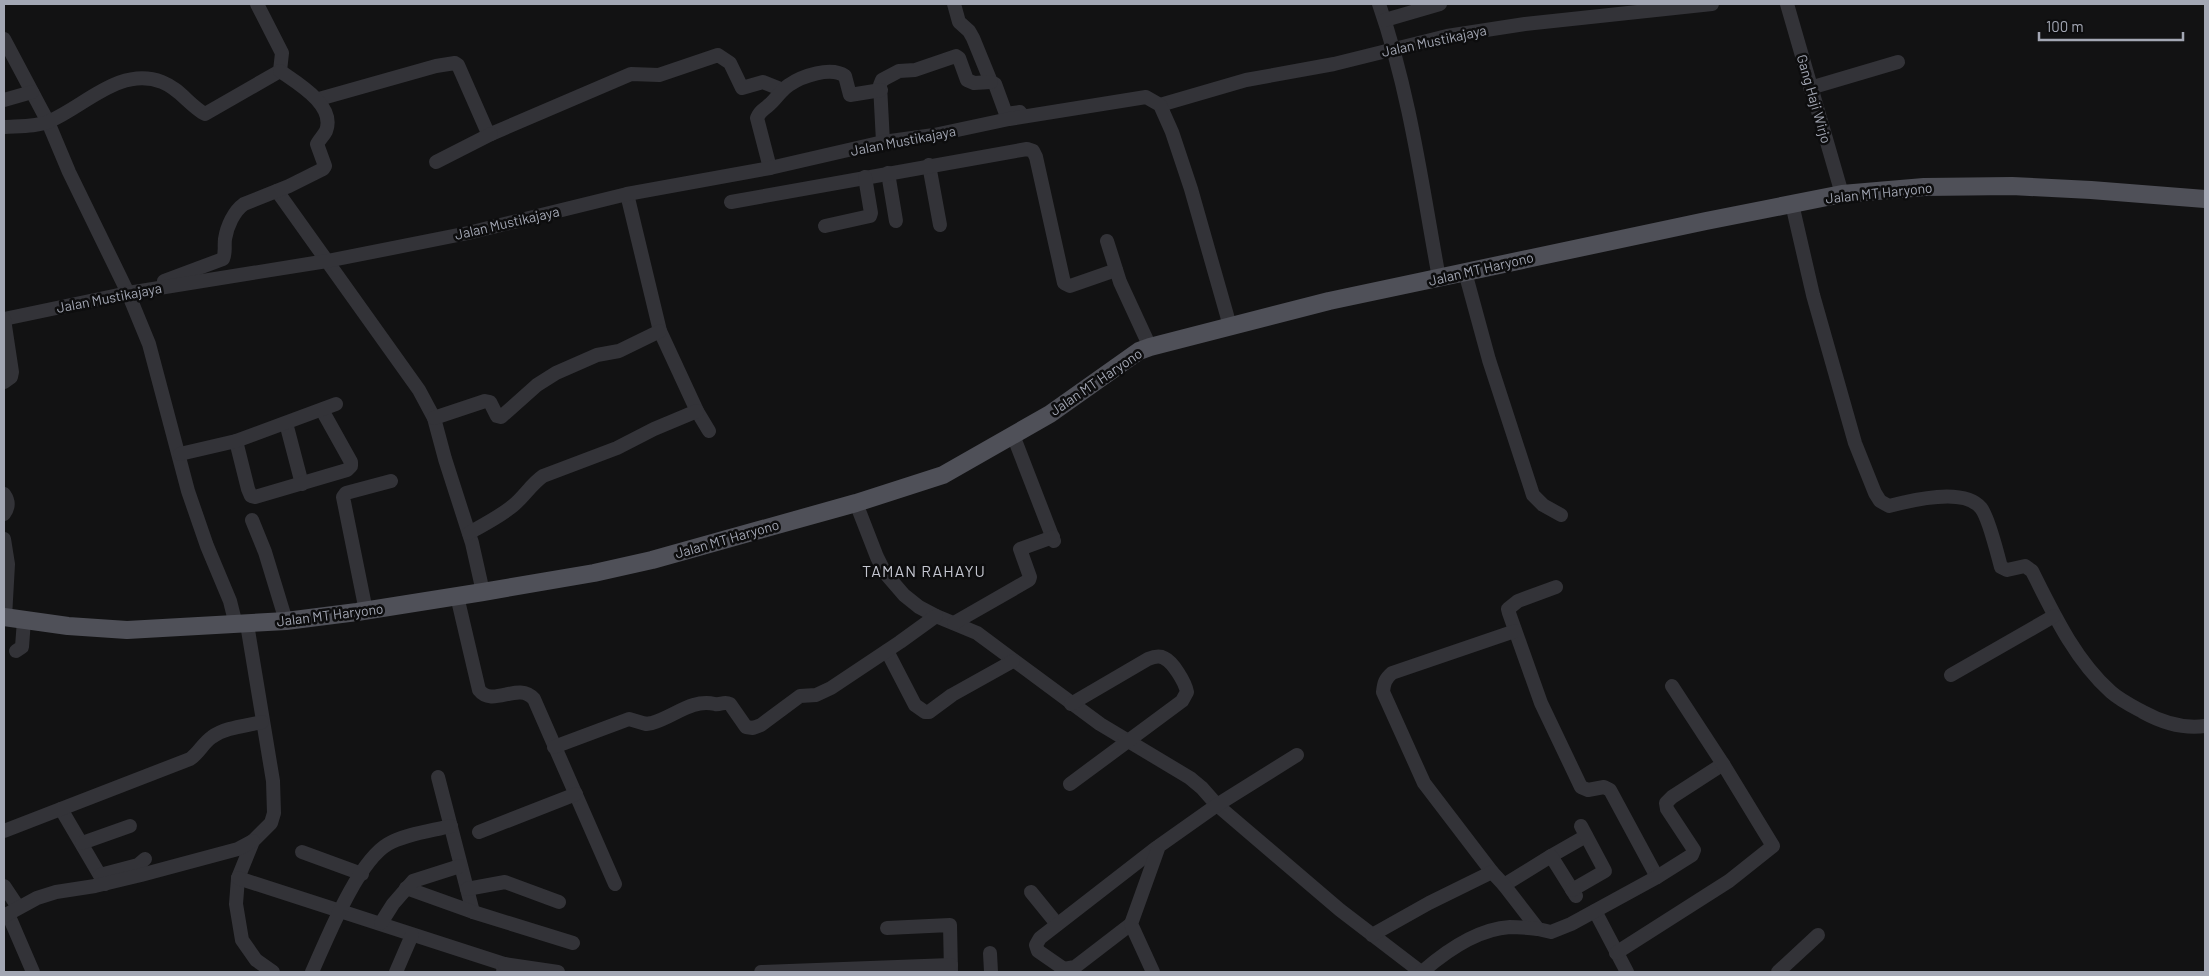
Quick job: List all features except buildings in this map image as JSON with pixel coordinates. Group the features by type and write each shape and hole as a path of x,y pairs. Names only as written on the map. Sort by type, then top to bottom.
{"main road":[{"name":"Jalan MT Haryono","path":"4,617 68,626 127,630 286,621 366,611 483,592 594,573 652,560 856,503 943,474 1050,414 1133,355 1150,347 1329,300 1842,194 1924,187 2012,186 2205,199"}],"street":[{"path":"257,4 282,53 280,71"},
{"path":"954,4 959,22 969,30 992,82 996,85 1006,114 1145,93 1156,102 1182,160 1230,326"},
{"path":"1380,4 1394,48 1415,142 1439,278"},
{"path":"1385,20 1440,4"},
{"name":"Jalan Mustikajaya","path":"4,319 128,293 327,261 468,233 627,194 770,168 883,142 934,135 1009,119 1135,98 1146,97 1156,102 1246,80 1334,64 1447,36 1525,24 1712,4"},
{"name":"Gang Haji Wirjo","path":"1787,4 1842,194"},
{"path":"4,39 48,122 69,172 128,293 149,344 180,454 188,491 207,546 230,601 242,624 273,781 274,813 271,823 253,841 238,849 56,892 37,898 10,913"},
{"path":"436,162 491,134 631,74 659,75 718,55 730,63 742,88 763,82 783,90"},
{"path":"883,142 880,82 890,74 899,71 915,70 956,56 959,58 968,80 979,83 992,82"},
{"path":"318,99 455,62 487,131 491,134"},
{"path":"1810,88 1898,62"},
{"path":"146,290 223,259 226,253 225,238 238,209 244,204 323,169 324,166 317,144 325,133 327,121 318,99 280,71"},
{"path":"4,127 48,122 112,86 138,78 149,78 172,87 205,114 280,71"},
{"path":"770,168 757,118 760,111 770,104 783,90 804,77 837,72 845,76 850,95 881,90"},
{"path":"4,100 32,92"},
{"path":"731,202 929,165 1030,149 1036,156 1064,283 1070,286 1116,270"},
{"path":"929,165 940,225"},
{"path":"888,173 896,222"},
{"path":"825,226 870,216 865,177"},
{"path":"277,191 420,390 434,418 469,533 483,592"},
{"path":"627,194 660,331 697,412 709,431"},
{"path":"1792,204 1813,295 1854,443 1880,501 1889,506 1930,497 1971,500 1983,510 2001,567 2007,570 2028,567 2032,570 2054,616 2092,673 2112,693 2153,718 2189,728 2205,726"},
{"path":"1107,241 1116,270 1150,347"},
{"path":"1465,272 1489,360 1533,495 1543,505 1561,516"},
{"path":"4,319 12,372 11,377 4,382"},
{"path":"434,418 485,401 490,402 497,416 501,417 537,385 556,373 597,355 619,350 660,331"},
{"path":"180,454 236,441 336,404"},
{"path":"236,441 251,496 255,497 346,470 351,466 351,462 322,410"},
{"path":"469,533 510,509 524,496 534,482 544,476 617,448 654,429 697,412"},
{"path":"286,423 302,484"},
{"path":"954,622 1029,580 1030,577 1020,548 1054,539 1013,435"},
{"path":"366,611 343,497 346,493 391,481"},
{"path":"4,494 7,499 8,509 4,514"},
{"path":"856,503 885,573 904,595 936,616 954,622 977,634 1071,704 1126,742 1190,778 1217,805 1340,910 1421,972 1456,946 1488,931 1512,927 1554,931 1596,911 1657,877 1694,852 1667,809 1668,800 1723,764"},
{"path":"252,520 265,552 286,621"},
{"path":"4,539 8,564 4,617"},
{"path":"1556,587 1511,605 1508,609 1515,631 1541,703 1562,751 1581,786 1588,790 1604,787 1610,790 1657,877"},
{"path":"457,596 479,690 485,695 492,696 517,691 529,694 537,705 615,884"},
{"path":"554,747 629,719 646,724 652,723 694,703 705,701 716,704 727,702 746,727 756,727 800,696 816,695 831,688 936,616"},
{"path":"1951,676 2054,616"},
{"path":"16,651 22,647 24,620"},
{"path":"1515,631 1392,673 1386,678 1383,692 1424,783 1538,929"},
{"path":"887,651 915,705 925,712 929,712 952,695 1013,661"},
{"path":"1070,784 1182,701 1185,696 1186,687 1167,659 1158,656 1148,659 1071,704"},
{"path":"1616,952 1729,881 1773,846 1672,686"},
{"path":"4,831 190,759 199,753 213,736 262,722"},
{"path":"1159,846 1131,924 1074,967 1064,969 1038,952 1036,945 1040,938 1159,846 1217,805 1297,755"},
{"path":"438,777 473,912"},
{"path":"479,832 576,794"},
{"path":"60,809 103,880"},
{"path":"82,843 130,826"},
{"path":"312,972 349,891 377,852 397,840 451,826"},
{"path":"1504,885 1551,856 1584,831 1605,870 1574,893 1551,856"},
{"path":"253,841 238,878 236,904 242,940 256,960 273,972"},
{"path":"302,852 362,874"},
{"path":"103,880 145,859"},
{"path":"381,923 393,904 413,881 460,866"},
{"path":"1372,934 1492,872"},
{"path":"238,878 339,912 381,923 504,968 558,972"},
{"path":"467,889 505,882 559,902"},
{"path":"4,886 10,913 33,972"},
{"path":"406,888 473,912 573,942"},
{"path":"1031,892 1057,924"},
{"path":"1596,911 1627,972"},
{"path":"1131,924 1153,972"},
{"path":"761,972 951,969 950,925 888,928"},
{"path":"396,972 412,935"},
{"path":"1778,972 1818,936"},
{"path":"990,953 991,972"}],"district":[{"name":"TAMAN RAHAYU","path":"924,571"}]}
